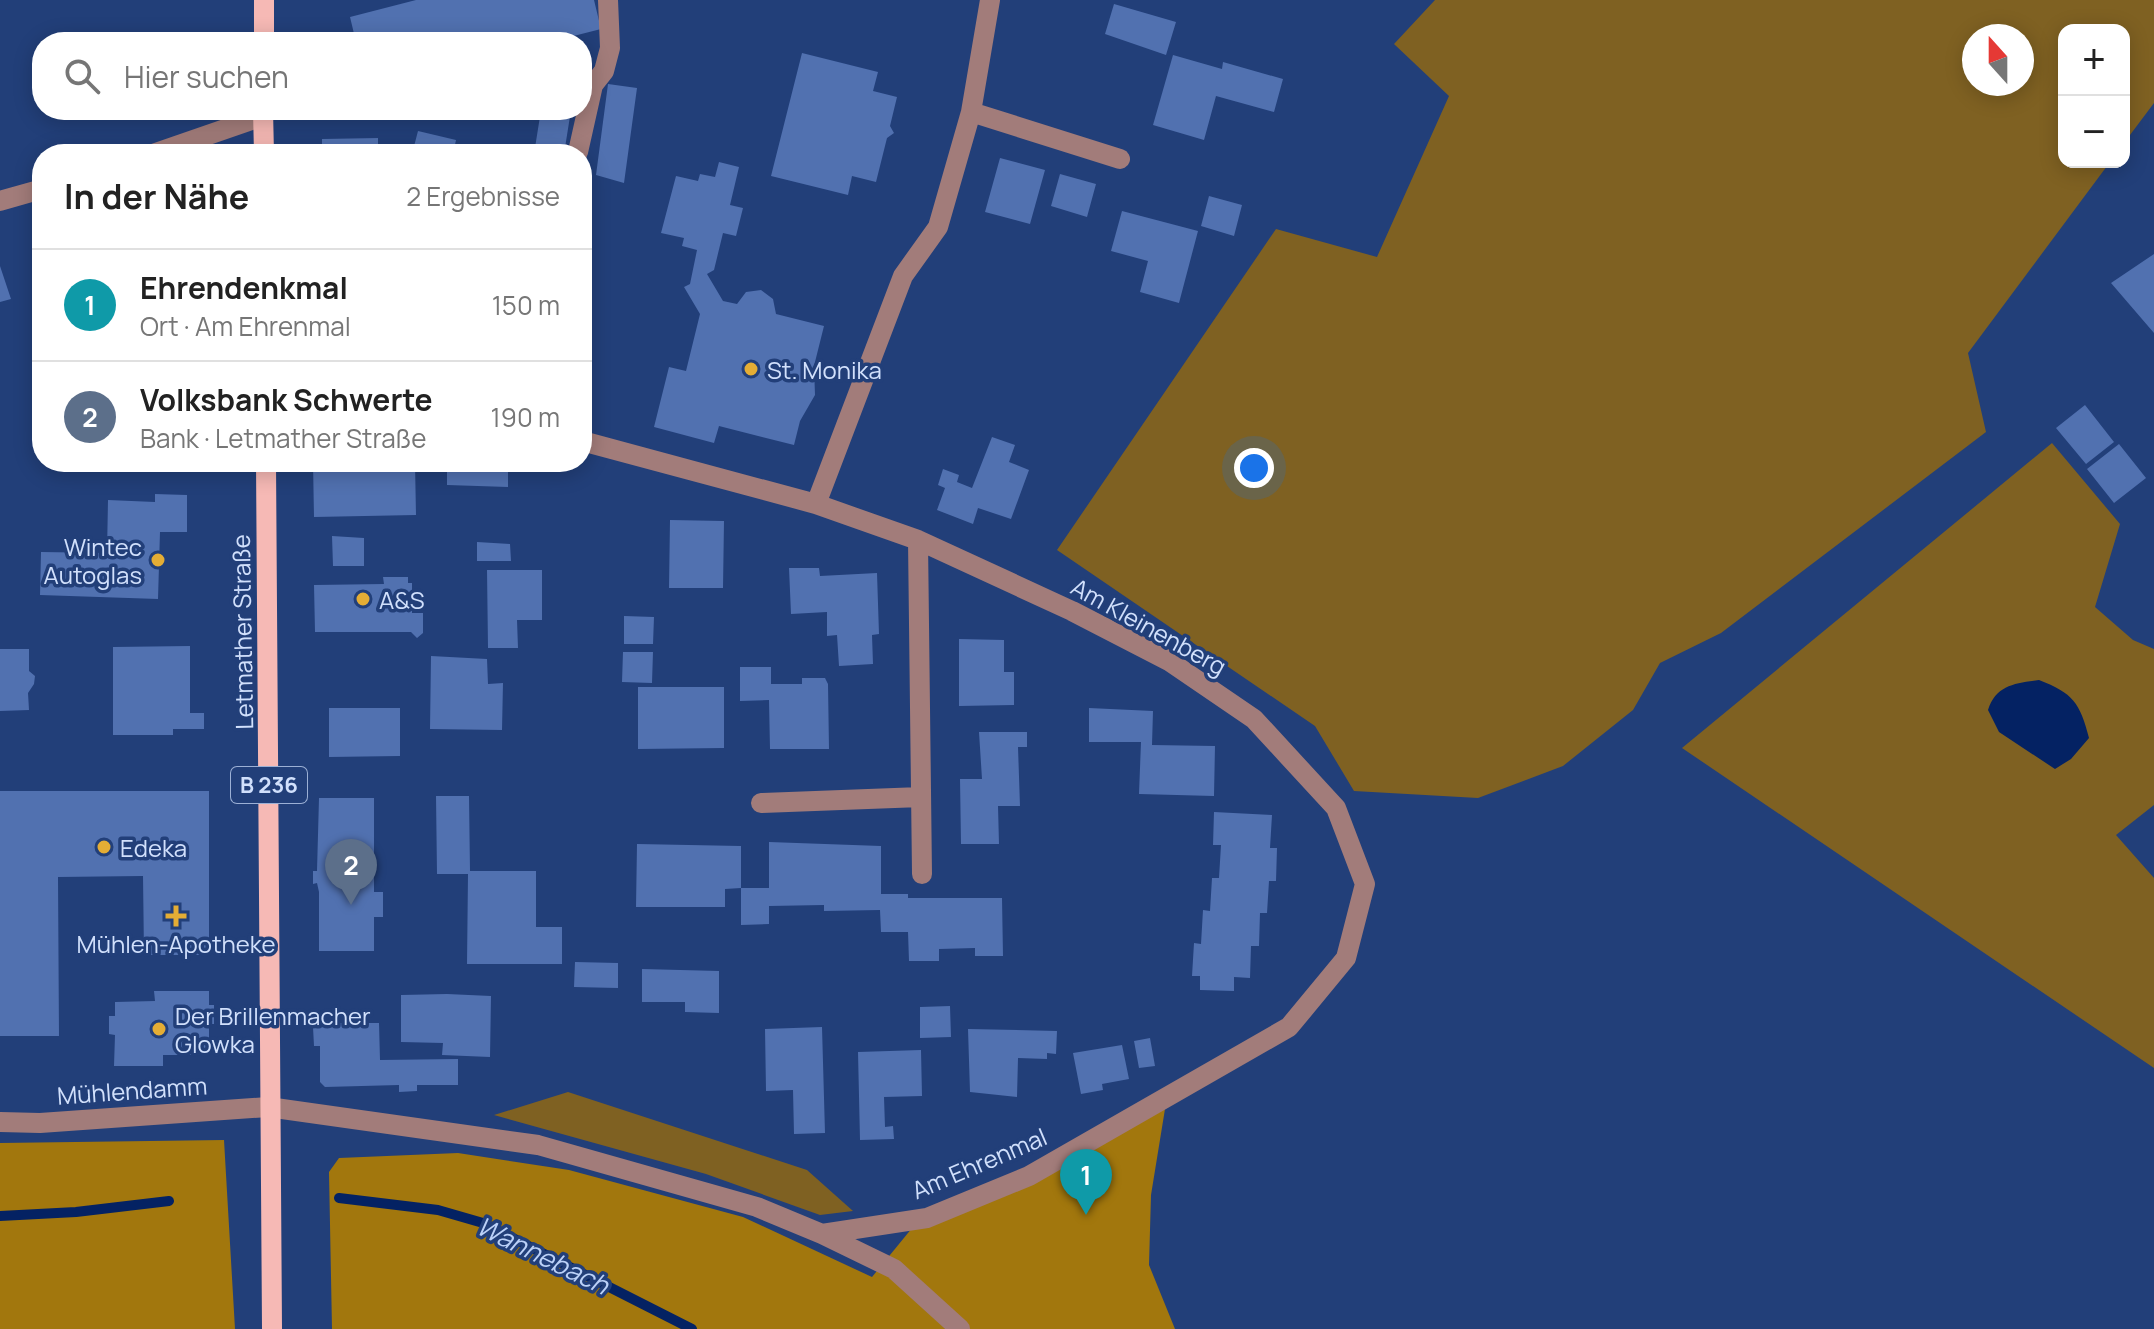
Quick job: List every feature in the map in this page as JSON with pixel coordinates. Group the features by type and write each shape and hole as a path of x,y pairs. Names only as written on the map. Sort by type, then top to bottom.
{"main road":[{"path":"265,32 269,3"},
{"path":"263,120 264,144"},
{"name":"Letmather Straße","path":"266,472 268,1107 272,1329"}],"street":[{"path":"592,89 604,71 610,48 608,0"},
{"path":"816,504 903,276 938,227 971,112 990,0"},
{"path":"971,112 1120,159"},
{"path":"180,144 244,120"},
{"path":"580,144 585,120"},
{"path":"0,201 32,192"},
{"name":"Am Kleinenberg","path":"592,444 816,504 918,540 1072,611 1169,661 1254,719 1336,808 1365,884"},
{"path":"918,540 922,874"},
{"path":"761,803 921,797"},
{"name":"Am Ehrenmal","path":"822,1234 927,1218 1029,1176 1289,1027 1346,958 1365,884"},
{"path":"268,1107 538,1145 757,1207 894,1269 960,1329"},
{"name":"Mühlendamm","path":"0,1122 40,1123 268,1107"}],"shaded area":[{"path":"1435,0 2154,0 2154,103 2130,135 2130,24 2058,24 2058,168 2106,168 1968,353 1986,432 1721,633 1660,663 1633,710 1563,766 1478,798 1354,791 1315,726 1057,550 1276,229 1377,257 1449,96 1394,44"},
{"path":"2052,443 2120,524 2095,607 2133,640 2154,649 2154,805 2116,835 2154,878 2154,1068 1682,748"},
{"path":"568,1092 807,1170 853,1211 820,1215 706,1174 494,1115"},
{"path":"1165,1109 1151,1195 1149,1265 1175,1329 332,1329 329,1172 339,1158 458,1153 569,1170 743,1217 872,1277 926,1211"},
{"path":"224,1140 235,1329 0,1329 0,1143"}],"water":[{"path":"2039,680 2060,690 2073,701 2089,738 2071,759 2055,769 1999,732 1988,710 2001,690 2014,684"}],"building":[{"path":"416,0 594,0 601,29 589,32 354,32 350,17"},
{"path":"1114,4 1176,22 1166,55 1105,34"},
{"path":"802,53 878,72 873,91 897,97 890,126 894,133 887,138 876,182 852,176 848,195 771,176"},
{"path":"1173,55 1222,69 1223,62 1283,79 1274,112 1216,96 1204,140 1153,125"},
{"path":"608,84 637,88 624,183 596,175"},
{"path":"539,120 569,120 566,144 536,144"},
{"path":"418,131 456,140 455,144 415,144"},
{"path":"378,138 378,144 322,144 322,139"},
{"path":"1000,158 1045,170 1030,224 985,212"},
{"name":"St. Monika","path":"719,162 739,167 730,205 743,208 736,236 723,233 714,270 707,274 723,301 737,304 746,292 761,290 773,299 776,314 824,326 814,366 815,395 800,421 794,445 719,426 714,443 654,427 669,367 686,371 700,314 684,287 690,284 697,250 682,246 684,238 661,233 676,176 698,181 700,174 715,177"},
{"path":"1060,174 1096,184 1087,217 1051,206"},
{"path":"1209,196 1242,205 1234,236 1201,226"},
{"path":"1122,211 1198,231 1179,303 1140,292 1148,261 1111,251"},
{"path":"2154,254 2154,333 2111,283"},
{"path":"0,266 11,299 0,302"},
{"path":"2085,405 2114,442 2086,464 2056,428"},
{"path":"992,437 1015,445 1009,462 1029,470 1011,519 978,508 973,524 937,510 945,488 938,485 943,469 959,475 957,482 972,488"},
{"path":"2119,444 2146,478 2114,503 2087,469"},
{"path":"313,472 415,472 416,515 314,517"},
{"path":"447,472 508,472 508,487 447,485"},
{"path":"155,494 187,495 187,532 160,532 158,599 40,595 41,552 107,553 108,500 155,502"},
{"path":"670,520 724,521 723,588 669,588"},
{"path":"332,536 364,538 364,566 333,566"},
{"path":"477,542 510,544 511,561 477,561"},
{"path":"789,568 819,568 820,576 877,573 879,634 872,635 873,664 839,666 837,635 827,636 827,612 791,614"},
{"path":"487,570 542,570 542,620 517,620 518,648 488,648"},
{"name":"A&S","path":"383,577 408,577 408,583 412,583 412,613 423,613 423,633 417,638 411,632 315,632 314,585 384,584"},
{"path":"624,616 654,617 653,644 624,644"},
{"path":"959,639 1004,640 1004,672 1014,672 1014,705 959,706"},
{"path":"190,646 190,713 204,713 204,729 173,729 173,735 113,735 113,647"},
{"path":"0,649 29,649 29,671 35,676 28,693 29,710 0,711"},
{"path":"623,652 653,652 652,683 622,682"},
{"path":"431,656 487,659 488,684 503,683 502,730 430,729"},
{"path":"740,667 771,667 771,684 802,684 802,678 825,678 828,684 829,749 770,749 769,700 740,701"},
{"path":"638,687 724,687 724,748 638,749"},
{"path":"329,708 400,708 400,756 329,757"},
{"path":"1089,708 1153,711 1152,745 1215,746 1214,796 1139,794 1141,742 1089,742"},
{"path":"979,732 1027,732 1027,747 1018,747 1020,806 998,806 999,844 961,844 960,779 982,779"},
{"path":"0,791 209,791 209,955 144,955 143,876 58,877 59,1036 0,1036"},
{"path":"436,796 469,796 470,871 536,871 536,927 562,927 562,964 467,964 468,874 437,874"},
{"path":"319,798 374,798 374,892 383,892 383,917 374,917 374,951 319,951 319,892 317,883 313,884 313,871 317,871"},
{"path":"1214,812 1272,815 1270,848 1277,848 1276,881 1269,881 1267,913 1260,913 1259,946 1251,946 1250,978 1234,977 1234,991 1200,990 1200,976 1192,976 1194,943 1201,944 1203,910 1210,911 1212,878 1219,878 1221,845 1213,845"},
{"path":"769,842 881,846 881,894 908,894 908,898 1002,898 1003,956 975,956 975,948 939,949 939,961 909,961 908,932 881,932 880,910 824,911 824,905 769,906 769,924 741,925 741,888 769,888"},
{"path":"637,844 741,846 741,888 725,889 725,907 636,907"},
{"path":"575,962 618,963 618,988 574,987"},
{"path":"642,969 719,971 719,1013 685,1012 685,1002 642,1002"},
{"name":"Der Brillenmacher Glowka","path":"154,991 209,991 209,1005 214,1005 214,1024 209,1024 209,1055 163,1055 163,1066 114,1066 115,1035 109,1034 109,1016 115,1016 115,1002 155,1001"},
{"path":"401,995 491,996 490,1057 442,1055 443,1043 401,1042"},
{"path":"950,1006 951,1037 920,1038 920,1007"},
{"path":"320,1023 379,1023 380,1060 458,1059 458,1085 417,1085 417,1091 399,1092 399,1085 325,1087 320,1082 320,1046 314,1046 313,1027 320,1027"},
{"path":"822,1027 825,1133 794,1134 793,1090 766,1091 765,1029"},
{"path":"968,1029 1057,1031 1056,1054 1047,1053 1047,1059 1018,1058 1017,1097 970,1092"},
{"path":"1150,1038 1155,1066 1139,1068 1134,1041"},
{"path":"1122,1045 1129,1079 1102,1084 1103,1090 1081,1094 1073,1053"},
{"path":"921,1050 922,1096 884,1097 885,1127 893,1126 894,1139 860,1140 858,1052"}],"waterway":[{"name":"Wannebach","path":"339,1198 438,1210 483,1223 692,1329"},
{"name":"Wannebach","path":"0,1216 76,1212 169,1201"}],"place":[{"name":"St. Monika","path":"751,369"},
{"name":"Wintec Autoglas","path":"158,560"},
{"name":"A&S","path":"363,599"},
{"name":"Edeka","path":"104,847"},
{"name":"Volksbank Schwerte","path":"351,905"},
{"name":"Mühlen-Apotheke","path":"176,916"},
{"name":"Der Brillenmacher Glowka","path":"159,1029"},
{"name":"Ehrendenkmal","path":"1086,1215"}]}
